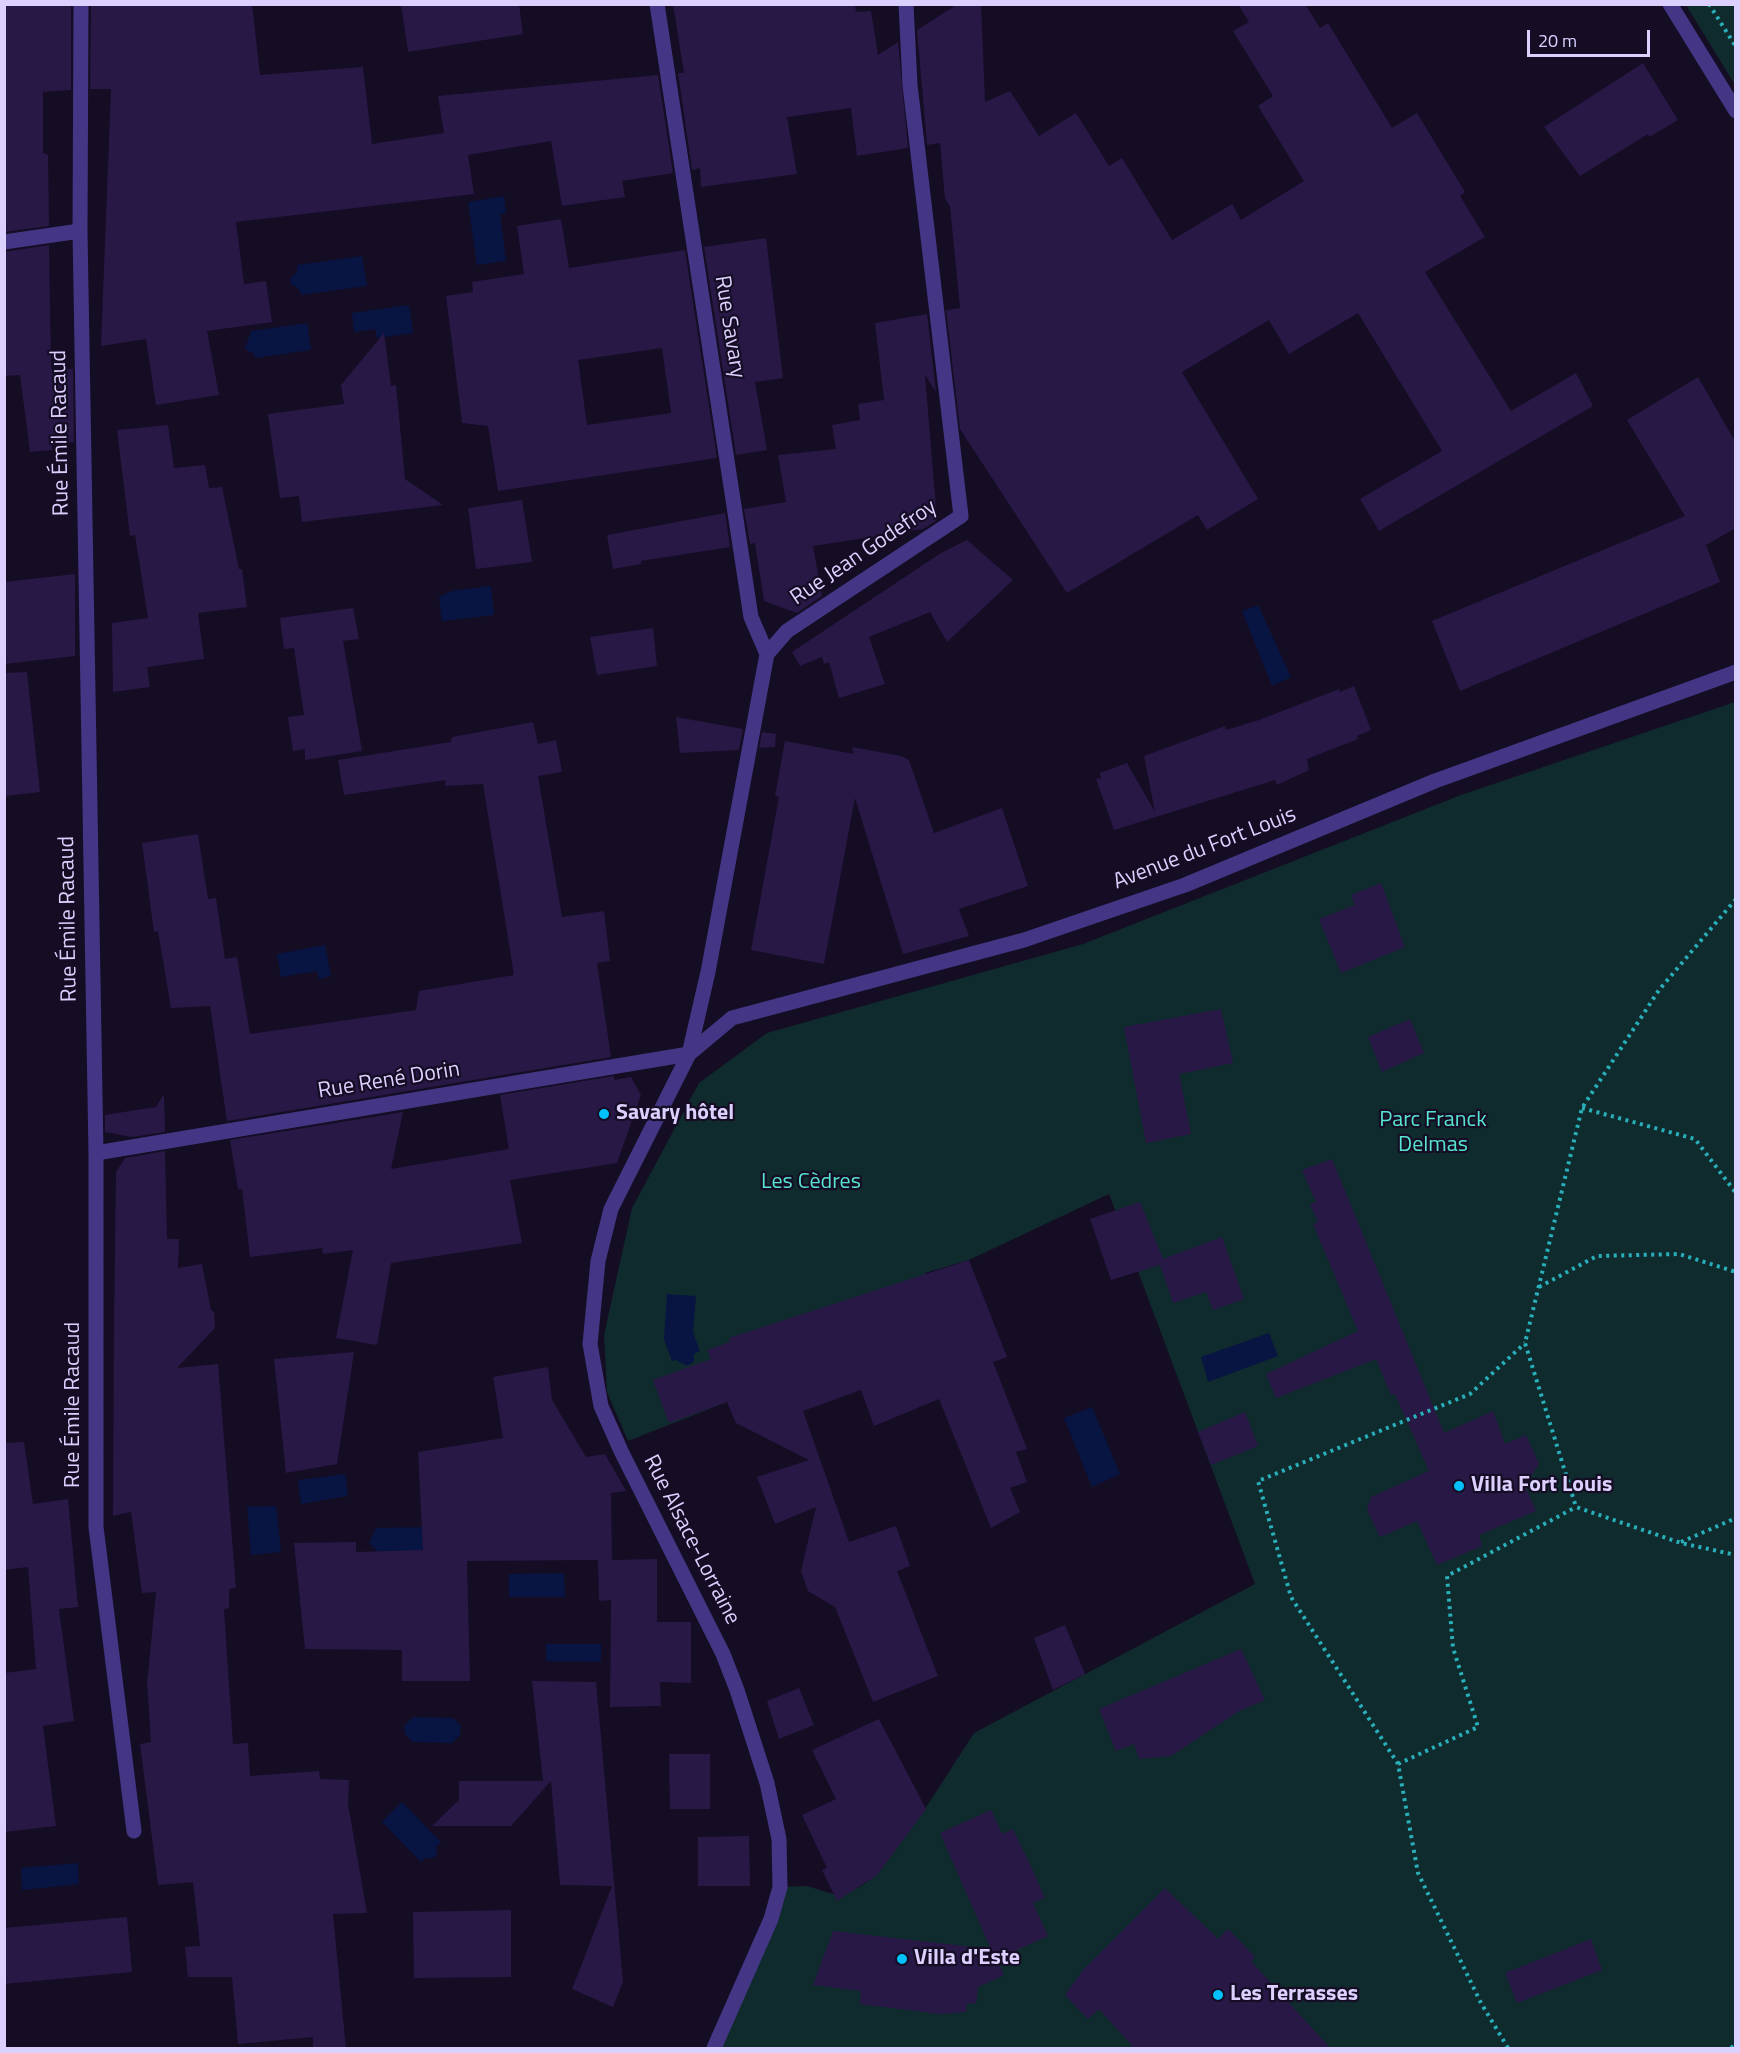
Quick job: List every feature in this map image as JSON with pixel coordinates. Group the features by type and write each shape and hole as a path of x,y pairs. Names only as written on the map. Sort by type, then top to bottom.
{"street":[{"name":"Rue Émile Racaud","path":"81,4 80,231 96,1153 96,1527 134,1831"},
{"name":"Rue Savary","path":"657,4 750,617 767,654"},
{"name":"Rue Jean Godefroy","path":"767,654 787,632 961,516 910,85 906,4"},
{"path":"1670,4 1736,111"},
{"path":"4,242 80,231"},
{"path":"689,1054 708,972 767,654"},
{"name":"Avenue du Fort Louis","path":"689,1054 732,1018 1024,940 1185,885 1435,781 1736,672"},
{"name":"Rue René Dorin","path":"96,1153 689,1054"},
{"name":"Rue Alsace-Lorraine","path":"689,1054 611,1209 598,1261 590,1344 602,1406 621,1451 723,1653 767,1783 779,1839 780,1887 771,1919 714,2049"}],"path":[{"path":"1709,4 1736,47"},
{"path":"1576,1507 1525,1343 1582,1108 1659,990 1736,899"},
{"path":"1582,1108 1695,1139 1736,1193"},
{"path":"1539,1287 1597,1256 1679,1254 1736,1272"},
{"path":"1508,2049 1481,2003 1418,1873 1398,1764 1291,1597 1258,1481 1470,1394 1525,1343"},
{"path":"1398,1764 1478,1727 1453,1648 1447,1576 1576,1507 1681,1543 1736,1555"},
{"path":"1681,1543 1736,1518"},
{"path":"1731,2049 1736,2044"}],"green space":[{"path":"1686,5 1735,5 1735,85"},
{"name":"Parc Franck Delmas","path":"1735,702 1735,2048 714,2048 780,1887 807,1886 833,1894 858,1888 877,1875 925,1809 974,1733 1255,1584 1109,1194 969,1260 925,1273 927,1283 727,1402 628,1441 607,1392 604,1335 632,1208 699,1083 767,1033 1083,944 1461,795"}],"shaded area":[{"path":"504,196 506,213 500,214 506,261 477,265 468,202"},
{"path":"362,256 367,286 301,295 299,289 291,284 290,279 297,271 297,265"},
{"path":"409,305 413,333 377,338 375,329 354,332 352,313"},
{"path":"307,323 311,350 255,358 254,354 245,349 251,331"},
{"path":"491,586 494,615 442,621 439,597 451,591"},
{"path":"1258,605 1291,677 1272,686 1242,611"},
{"path":"325,945 331,976 319,979 317,971 281,977 277,954"},
{"path":"667,1294 696,1296 693,1332 700,1351 694,1354 694,1362 687,1366 676,1360 672,1361 664,1339"},
{"path":"1269,1333 1278,1356 1208,1382 1201,1357"},
{"path":"1092,1407 1120,1474 1092,1487 1064,1418"},
{"path":"345,1474 348,1496 301,1504 298,1480"},
{"path":"276,1506 281,1552 251,1555 247,1507"},
{"path":"431,1527 432,1551 377,1551 369,1543 376,1528"},
{"path":"564,1573 565,1597 509,1597 509,1574"},
{"path":"546,1644 601,1644 601,1662 546,1661"},
{"path":"413,1717 453,1718 461,1726 460,1735 452,1743 413,1742 405,1734 404,1726"},
{"path":"402,1802 441,1842 436,1847 437,1854 433,1858 425,1858 421,1862 382,1822"},
{"path":"78,1863 79,1884 22,1890 21,1868"}],"building":[{"path":"4,4 71,4 71,90 43,92 43,153 48,155 49,226 4,232"},
{"path":"91,4 252,4 260,75 363,67 372,144 444,133 438,96 658,75 673,173 622,181 625,197 562,206 551,141 468,155 474,194 236,222 244,284 266,281 272,322 207,331 219,395 156,405 146,339 101,346 111,89 90,89"},
{"path":"401,4 519,4 523,34 408,52"},
{"path":"673,4 855,4 856,12 871,11 878,55 898,42 908,148 857,156 851,108 787,117 797,174 701,187 700,168 692,170 678,73 684,73"},
{"path":"958,4 981,4 985,102 1010,91 1039,136 1076,113 1109,166 1122,158 1172,240 1232,204 1241,220 1304,181 1258,106 1273,96 1233,31 1249,22 1238,4 1305,4 1320,28 1328,23 1392,128 1417,113 1465,192 1460,196 1485,237 1425,272 1511,411 1576,373 1593,406 1379,531 1360,499 1442,451 1358,313 1289,354 1269,320 1182,372 1258,499 1207,530 1198,515 1067,593 960,429 946,310 960,308 950,206 945,199 940,143 927,145 917,30"},
{"path":"1643,63 1678,120 1649,137 1648,134 1580,176 1544,127"},
{"path":"561,219 569,268 685,250 717,458 498,491 488,426 462,423 446,296 473,292 472,282 524,274 517,226","holes":["662,348 671,413 587,425 578,360"]},
{"path":"766,238 783,378 755,382 767,450 736,455 704,247"},
{"path":"49,245 51,369 73,369 74,442 52,445 52,450 30,452 20,375 4,376 4,252"},
{"path":"927,314 936,392 925,375 937,520 923,529 813,546 822,596 797,613 764,601 755,543 750,544 744,509 786,502 778,455 836,449 832,425 860,420 858,404 884,400 875,323"},
{"path":"384,333 391,386 396,385 405,479 443,505 302,522 299,496 280,498 268,414 344,404 341,385"},
{"path":"1698,377 1736,443 1736,528 1706,545 1720,582 1460,691 1432,621 1685,516 1627,420"},
{"path":"168,425 174,468 205,465 209,488 222,487 239,569 242,569 247,607 198,613 204,659 147,667 150,687 113,692 112,623 148,618 135,535 130,536 117,430"},
{"path":"522,500 532,562 476,569 468,508"},
{"path":"725,513 730,547 641,561 641,564 613,569 607,535"},
{"path":"967,540 1013,580 947,642 930,612 869,637 885,684 839,698 829,662 824,664 822,657 800,666 792,652 941,553"},
{"path":"75,574 75,656 4,664 4,582"},
{"path":"353,608 359,639 343,641 362,751 305,760 305,749 293,751 288,717 304,715 294,648 284,649 280,618"},
{"path":"653,628 657,666 597,675 590,637"},
{"path":"27,672 40,792 4,796 4,673"},
{"path":"1354,686 1371,730 1357,736 1358,739 1307,759 1309,770 1277,785 1275,780 1114,830 1096,779 1101,778 1100,773 1127,763 1155,812 1144,756 1225,726 1226,730 1259,720 1339,689 1340,692"},
{"path":"676,717 743,729 739,750 680,753"},
{"path":"533,722 538,744 556,740 562,772 538,776 562,917 604,911 610,961 597,963 611,1057 227,1121 210,1006 171,1008 158,931 154,932 142,843 198,834 208,899 216,898 225,959 237,957 250,1034 416,1010 419,991 514,975 483,784 445,786 446,780 344,795 338,760 451,742 452,737"},
{"path":"762,732 776,734 775,747 759,748"},
{"path":"785,741 854,754 852,747 901,756 909,760 934,833 1002,808 1028,886 959,909 969,936 903,954 855,798 824,964 751,950 779,797 775,796"},
{"path":"1381,883 1405,947 1341,973 1319,919 1355,905 1351,895"},
{"path":"1221,1009 1233,1063 1179,1074 1191,1134 1146,1143 1124,1027"},
{"path":"1410,1019 1424,1053 1382,1072 1368,1037"},
{"path":"614,1076 614,1080 631,1077 641,1095 617,1163 510,1180 522,1243 391,1263 377,1345 336,1338 353,1250 323,1254 322,1248 250,1257 242,1189 238,1189 230,1140 403,1112 391,1169 509,1149 500,1095"},
{"path":"164,1094 165,1132 132,1137 105,1132 105,1115 156,1107"},
{"path":"165,1151 167,1239 179,1239 178,1268 202,1264 211,1310 214,1312 215,1328 177,1368 218,1364 236,1588 229,1589 229,1608 224,1609 233,1744 248,1743 250,1776 319,1771 320,1779 349,1780 348,1804 367,1913 333,1914 346,2049 313,2049 313,2037 238,2044 232,1977 188,1977 185,1947 200,1946 193,1882 158,1885 140,1744 151,1742 147,1684 156,1592 142,1593 131,1512 113,1516 114,1325 116,1172 125,1158"},
{"path":"1332,1159 1444,1433 1493,1411 1505,1444 1526,1435 1539,1464 1525,1486 1536,1511 1479,1535 1482,1546 1437,1565 1417,1521 1380,1537 1367,1510 1371,1497 1429,1471 1395,1394 1391,1395 1376,1359 1276,1398 1266,1374 1358,1331 1313,1224 1318,1222 1310,1204 1316,1202 1302,1170"},
{"path":"1140,1202 1163,1259 1222,1237 1244,1299 1213,1310 1206,1292 1173,1303 1160,1265 1111,1280 1090,1219"},
{"path":"969,1260 1007,1357 993,1362 1027,1449 1016,1452 1027,1482 1010,1488 1020,1512 991,1528 939,1399 874,1426 861,1390 803,1411 849,1542 896,1526 910,1566 897,1571 938,1676 873,1702 835,1607 808,1591 801,1571 816,1507 775,1524 757,1477 809,1460 736,1423 727,1402 669,1423 653,1380 711,1359 707,1350 730,1342 729,1338"},
{"path":"354,1352 337,1464 286,1473 274,1359"},
{"path":"548,1367 552,1400 586,1457 605,1454 626,1491 611,1493 612,1560 657,1559 657,1622 691,1622 691,1683 660,1682 661,1706 610,1707 611,1600 599,1601 598,1560 467,1561 470,1681 402,1681 402,1650 305,1649 294,1543 356,1542 356,1552 423,1550 418,1452 503,1438 493,1377"},
{"path":"1245,1412 1258,1446 1211,1465 1198,1432"},
{"path":"24,1442 33,1504 68,1499 78,1607 59,1609 74,1721 43,1726 56,1826 4,1832 4,1673 36,1669 28,1567 4,1570 4,1443"},
{"path":"1065,1625 1085,1674 1053,1690 1034,1638"},
{"path":"1241,1649 1265,1700 1239,1711 1171,1756 1139,1759 1134,1744 1116,1751 1099,1709"},
{"path":"532,1681 596,1682 623,1982 613,2007 572,1989 612,1886 560,1885 551,1781 511,1826 432,1826 459,1800 459,1781 543,1781"},
{"path":"799,1688 814,1725 779,1739 767,1701"},
{"path":"879,1719 926,1809 877,1875 837,1901 822,1870 827,1868 802,1815 836,1799 812,1750"},
{"path":"669,1754 710,1754 710,1809 670,1809"},
{"path":"991,1810 1002,1834 1013,1829 1033,1871 1045,1898 1033,1903 1048,1936 997,1959 1004,1975 978,1987 976,2004 967,2003 966,2012 940,2014 860,2004 861,1991 813,1985 833,1931 991,1949 940,1833"},
{"path":"749,1836 750,1886 698,1886 698,1837"},
{"path":"1165,1888 1218,1939 1228,1929 1255,1957 1251,1961 1331,2049 1135,2049 1099,2009 1088,2019 1065,1995 1083,1970"},
{"path":"511,1910 511,1977 414,1978 413,1912"},
{"path":"127,1917 132,1972 4,1984 4,1928"},
{"path":"1591,1939 1602,1970 1517,2003 1505,1973"}],"place":[{"name":"Savary hôtel","path":"604,1114"},
{"name":"Villa Fort Louis","path":"1459,1486"},
{"name":"Villa d'Este","path":"902,1959"},
{"name":"Les Terrasses","path":"1218,1995"}],"park label":[{"name":"Les Cèdres","path":"811,1183"}]}
